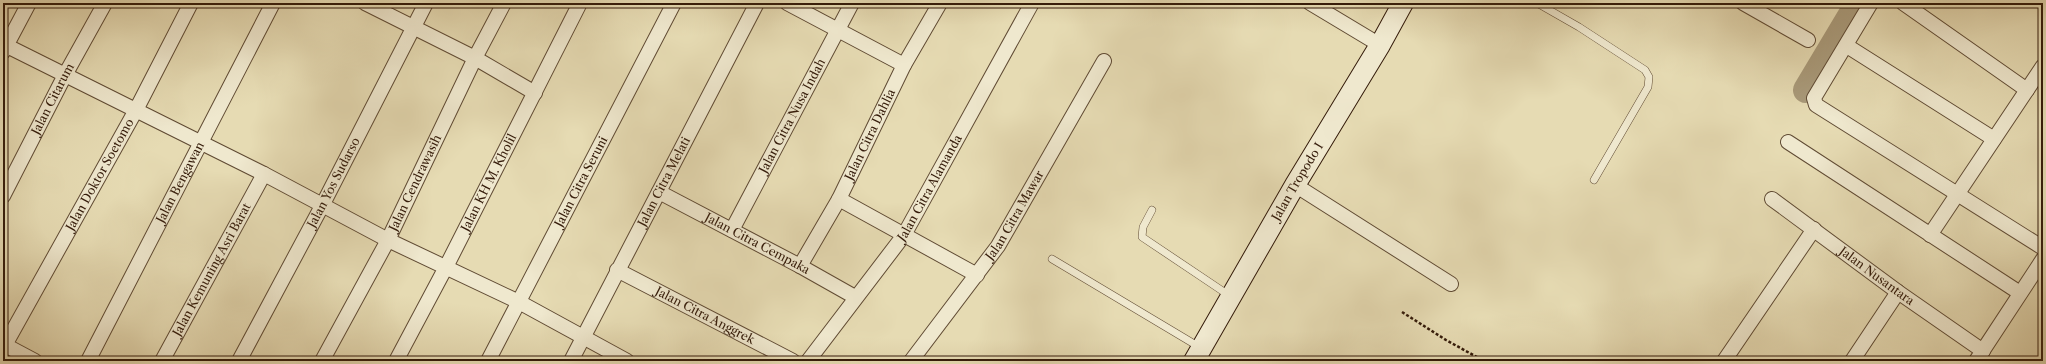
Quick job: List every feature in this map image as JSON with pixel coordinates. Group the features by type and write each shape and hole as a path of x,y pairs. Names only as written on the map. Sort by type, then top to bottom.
{"street":[{"path":"29,3 4,47 136,110 263,176 323,204 388,240 519,302 627,361"},
{"name":"Jalan Citarum","path":"3,196 65,75 105,3"},
{"name":"Jalan Doktor Soetomo","path":"4,344 136,110 191,3"},
{"name":"Jalan Bengawan","path":"88,361 199,142 272,3"},
{"path":"365,3 475,58 534,94"},
{"name":"Jalan Yos Sudarso","path":"239,361 323,204 426,3"},
{"name":"Jalan Cendrawasih","path":"322,361 388,240 475,58 504,3"},
{"name":"Jalan KH M. Kholil","path":"396,361 446,267 580,3"},
{"name":"Jalan Citra Seruni","path":"488,361 674,3"},
{"name":"Jalan Citra Melati","path":"571,361 757,3"},
{"path":"787,3 904,65"},
{"name":"Jalan Citra Nusa Indah","path":"732,230 852,3"},
{"name":"Jalan Citra Dahlia","path":"800,266 839,199 904,65 940,3"},
{"name":"Jalan Citra Alamanda","path":"808,361 855,297 904,236 1032,3"},
{"path":"1310,3 1380,45"},
{"name":"Jalan Tropodo I","path":"1197,355 1295,185 1380,45 1403,3"},
{"path":"1743,3 1808,40"},
{"path":"1872,3 1814,98 1816,105 2043,248"},
{"path":"1903,3 2027,90"},
{"path":"1847,46 1994,140"},
{"name":"Jalan Citra Mawar","path":"911,361 998,246 1104,61"},
{"path":"1930,234 1958,195 2043,66"},
{"path":"1788,142 2020,293"},
{"name":"Jalan Kemuning Asri Barat","path":"162,361 263,176"},
{"path":"1295,185 1451,284"},
{"name":"Jalan Citra Cempaka","path":"659,192 800,266 855,297"},
{"name":"Jalan Nusantara","path":"1772,198 1898,292 1979,356"},
{"path":"839,199 977,275"},
{"path":"1724,361 1814,229"},
{"path":"1979,356 2043,259"},
{"name":"Jalan Citra Anggrek","path":"617,270 793,361"},
{"path":"1852,361 1898,292"},
{"path":"4,344 35,361"}],"lane":[{"path":"1537,3 1579,27 1645,70 1649,77 1648,87 1594,180"},
{"path":"1152,210 1143,227 1142,237 1230,296"},
{"path":"1052,259 1197,355"}],"path":[{"path":"1402,312 1446,340 1484,361"}],"waterway":[{"path":"1806,90 1858,3"}]}
